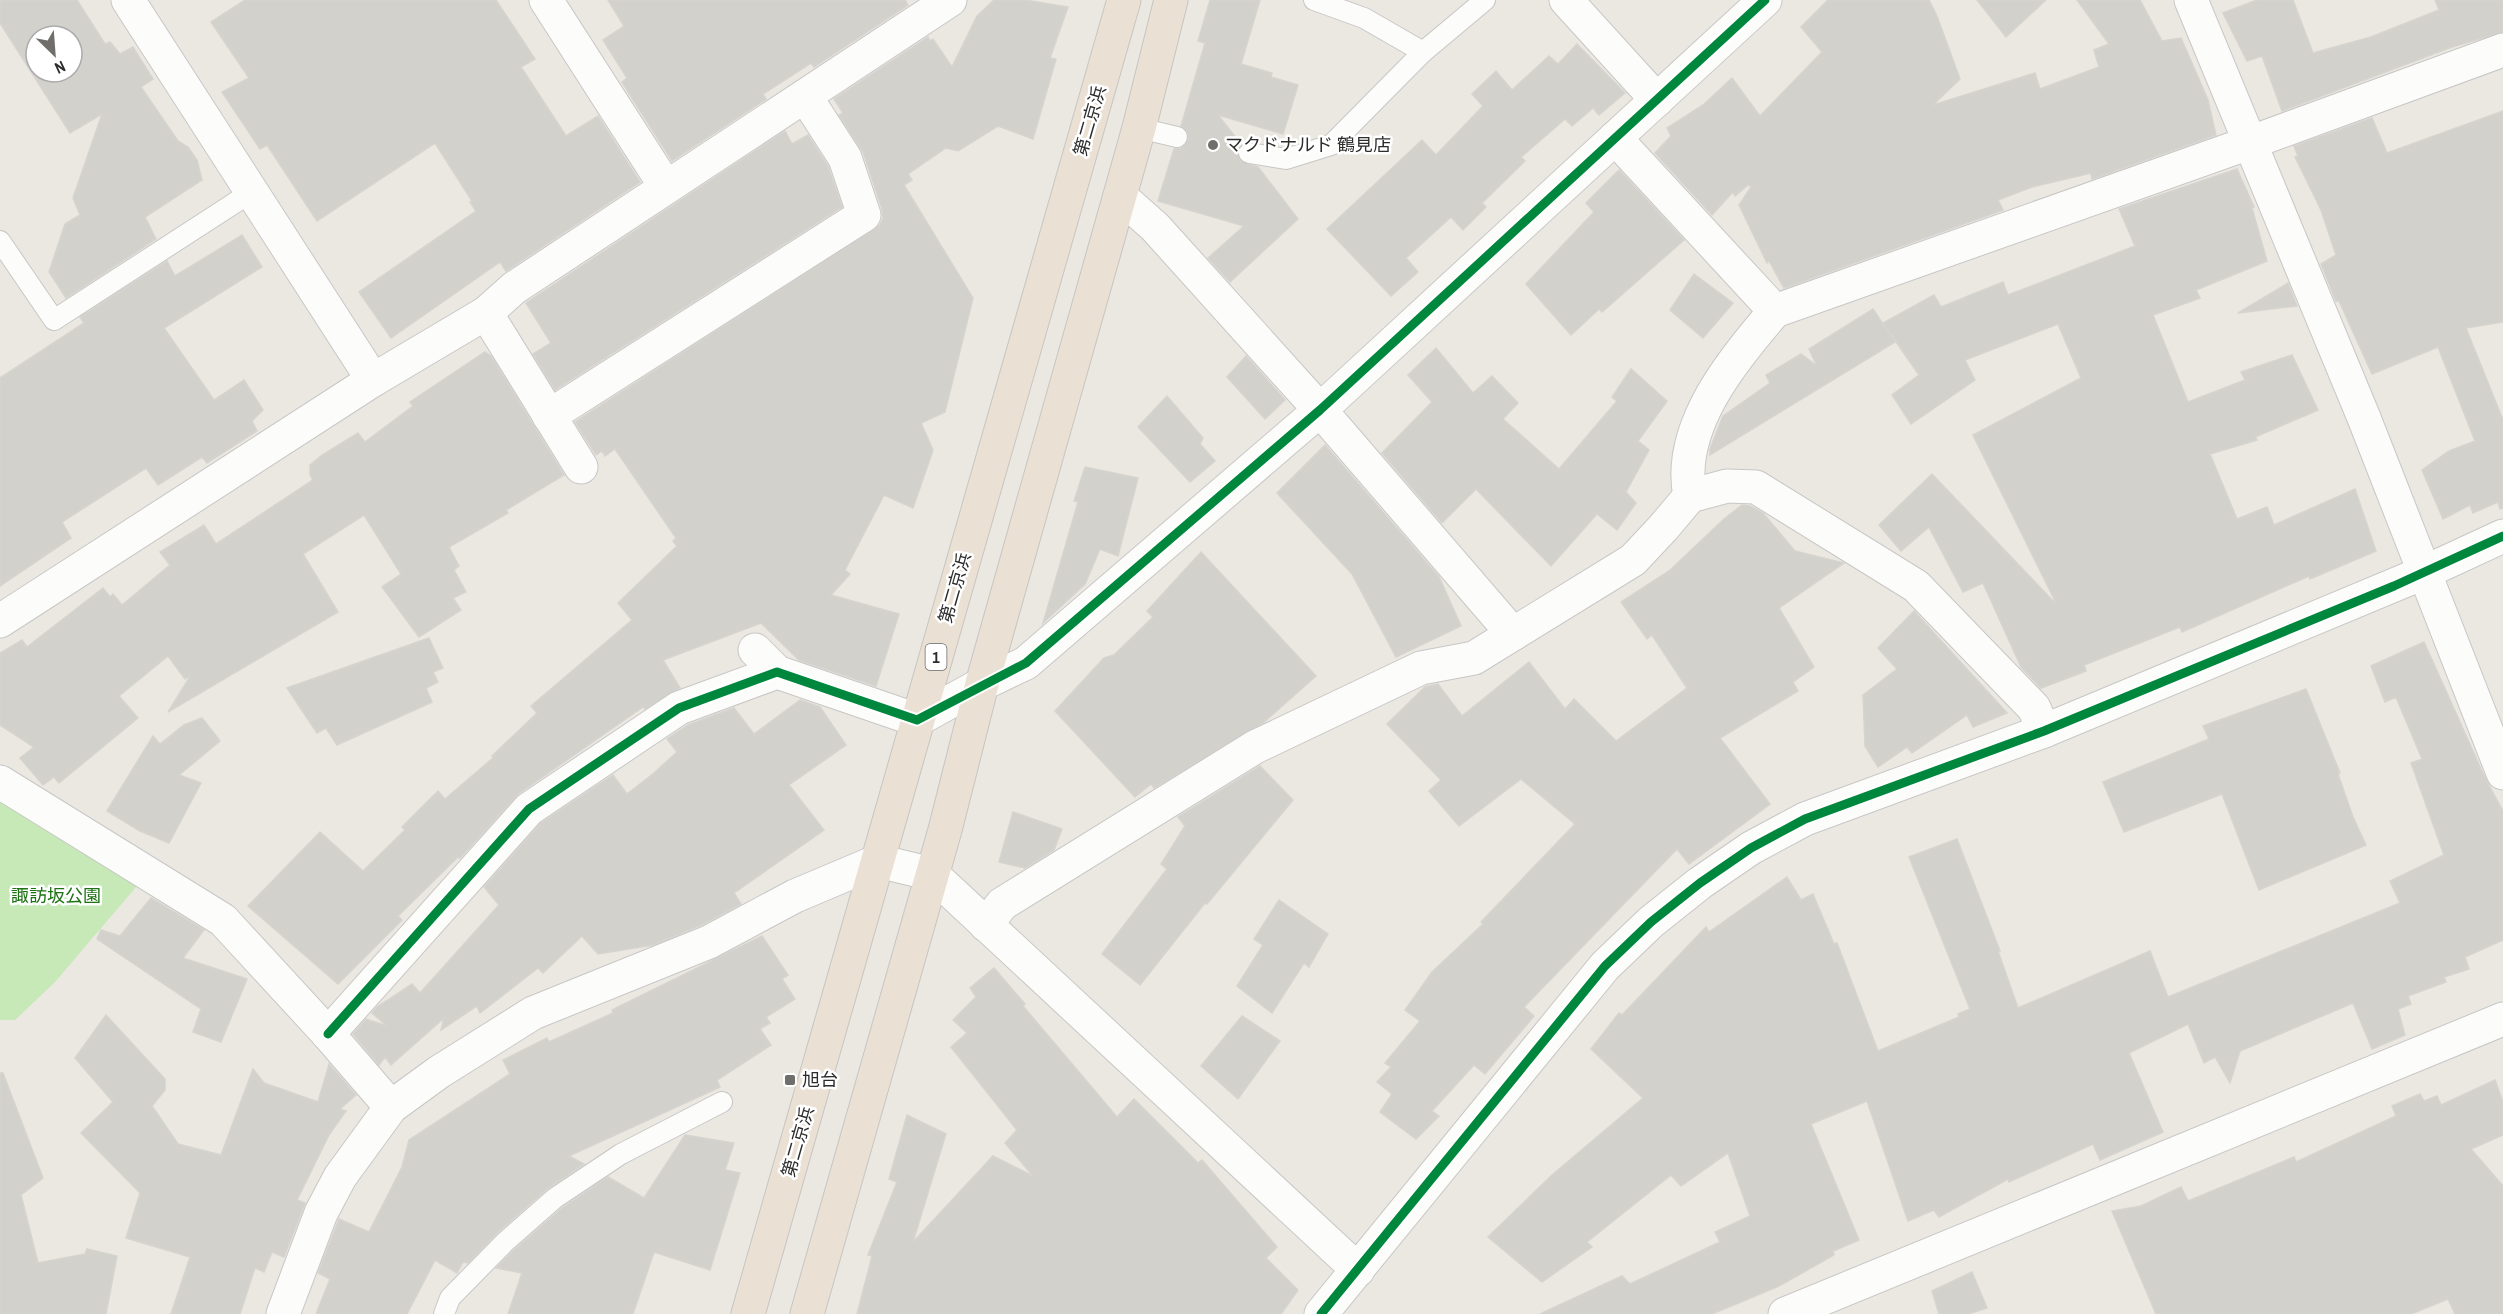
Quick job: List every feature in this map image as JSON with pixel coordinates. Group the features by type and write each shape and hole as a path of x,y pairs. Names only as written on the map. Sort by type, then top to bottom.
{"highway":[{"path":"807,1314 1139,128 1171,0"},
{"name":"第二京浜","path":"748,1314 878,861 1117,1"}],"street":[{"path":"128,0 250,193 373,380"},
{"path":"546,0 666,187"},
{"path":"0,621 373,380 486,313 514,288 950,0"},
{"path":"1566,0 1657,100"},
{"path":"328,1034 529,809 679,708 766,661 917,720 1026,663 1320,410 1765,0"},
{"path":"2197,2 2249,143 2364,418 2503,773"},
{"path":"1690,496 1686,479 1689,454 1713,390 1742,349 1775,310 2249,143 2503,50"},
{"path":"549,416 864,215 845,158 805,96"},
{"path":"1615,138 1775,310"},
{"path":"1120,196 1155,227 1320,410 1513,634"},
{"path":"486,313 581,467"},
{"path":"986,925 1002,904 1255,747 1421,668 1474,658 1633,560 1690,496 1727,486 1756,487 1916,586 2034,708 2044,730"},
{"path":"1321,1314 1605,966 1651,922 1700,883 1751,848 1805,819 2044,730 2423,573 2503,536"},
{"path":"0,782 223,920 328,1034 391,1107"},
{"path":"283,1314 321,1213 340,1177 391,1107 439,1072 533,1013 709,942 795,896 878,861 932,874 1358,1270"},
{"path":"1785,1314 2503,1019"}],"lane":[{"path":"1314,0 1364,18 1423,52"},
{"path":"1249,153 1286,159 1331,145 1423,52 1485,0"},
{"path":"1139,128 1177,137"},
{"path":"0,241 54,320 250,193"},
{"path":"444,1314 450,1298 505,1242 555,1198 621,1154 722,1102"}],"green space":[{"name":"諏訪坂公園","path":"0,794 142,880 55,982 15,1020 0,1020"}],"building":[{"path":"0,0 77,0 105,44 110,42 120,54 133,47 153,79 141,87 178,141 188,147 197,160 202,180 145,217 156,239 66,298 49,272 65,224 80,215 73,198 102,114 70,133 39,84 84,84 84,24 24,24 24,61 0,23"},
{"path":"245,0 496,0 535,59 521,67 566,136 598,116 640,182 506,271 500,262 391,338 359,292 476,211 470,202 472,201 435,143 317,221 267,145 260,149 222,92 249,78 211,22"},
{"path":"608,0 905,0 908,5 814,67 811,63 763,94 766,99 672,161 622,82 627,78 603,40 624,26"},
{"path":"994,0 1025,0 1068,7 1050,58 1056,59 1033,139 998,126 958,151 946,148 908,174 912,180 904,185 973,298 945,412 921,423 933,450 913,508 884,495 845,570 850,574 831,595 899,614 876,686 799,660 761,623 663,660 680,688 645,709 643,707 518,794 460,858 458,857 398,916 402,920 338,984 248,906 320,832 363,871 405,830 402,827 438,791 445,799 493,758 492,756 537,713 531,706 632,620 618,603 677,546 673,541 676,538 615,449 605,456 602,451 596,455 575,422 880,225 883,218 882,209 863,152 839,115 843,113 834,99 928,37 930,41 933,39 952,67 977,16"},
{"name":"マクドナルド 鶴見店","path":"1210,0 1260,0 1241,64 1272,73 1271,77 1298,85 1283,134 1218,115 1241,144 1237,152 1241,162 1258,167 1298,219 1230,282 1208,258 1244,226 1158,201 1174,149 1181,148 1188,140 1188,133 1181,126 1205,43 1198,41"},
{"path":"1828,0 1929,0 1960,79 1933,105 2035,73 2040,89 2099,67 2094,50 2109,44 2077,0 2140,0 2162,41 2181,38 2208,100 2216,135 2092,179 2091,173 2032,187 1998,200 2003,210 1784,288 1769,261 1767,263 1739,205 1751,187 1748,185 1735,196 1733,192 1712,215 1655,153 1671,136 1667,128 1703,105 1732,78 1760,116 1822,52 1801,27"},
{"path":"1977,0 2046,0 2006,37"},
{"path":"2257,0 2293,0 2313,53 2371,37 2439,10 2435,0 2503,0 2503,32 2452,47 2282,111 2262,56 2247,61 2223,13"},
{"path":"1577,44 1625,93 1599,115 1593,108 1572,126 1565,119 1521,157 1525,161 1482,203 1486,207 1463,230 1451,217 1406,258 1418,272 1391,296 1327,229 1422,140 1436,155 1483,106 1472,94 1496,71 1512,90 1549,56 1558,64"},
{"path":"2503,111 2503,322 2466,328 2503,420 2503,508 2500,509 2498,502 2473,513 2470,505 2443,519 2422,470 2449,451 2475,441 2438,347 2372,374 2339,301 2336,301 2321,264 2336,255 2321,210 2295,157 2298,156 2294,146 2372,118 2387,153"},
{"path":"785,131 792,144 808,135 828,166 842,207 555,390 533,354 551,343 526,303"},
{"path":"2237,169 2254,207 2252,208 2267,261 2196,290 2200,298 2153,315 2188,402 2245,380 2241,372 2292,355 2318,410 2255,437 2257,440 2210,454 2237,519 2267,507 2274,525 2355,489 2376,551 2310,579 2309,576 2182,632 2180,627 2084,665 2086,671 2041,688 2021,667 1983,583 1963,592 1929,527 1901,551 1879,525 1932,474 2057,605 1973,435 2081,378 2058,324 1965,360 1975,380 1911,424 1892,395 1919,375 1883,323 1934,295 1941,307 2003,282 2008,295 2135,246 2119,209"},
{"path":"1619,170 1684,240 1602,312 1599,309 1571,335 1526,284 1594,212 1586,203"},
{"path":"242,235 262,267 164,328 214,400 244,380 263,410 252,421 257,431 207,463 202,457 158,485 146,468 62,522 71,538 0,586 0,378 84,323 80,317 167,261 175,276"},
{"path":"1694,274 1733,303 1703,338 1670,310"},
{"path":"2288,283 2297,306 2238,313"},
{"path":"1873,309 1895,342 1710,455 1710,449 1723,416 1770,383 1766,375 1801,354 1817,366 1809,349"},
{"path":"1436,348 1473,393 1492,376 1518,403 1503,419 1559,469 1617,401 1612,397 1631,369 1667,401 1638,441 1649,450 1626,492 1636,503 1617,530 1597,514 1551,566 1476,489 1442,523 1382,453 1432,402 1408,375"},
{"path":"485,352 491,356 564,475 506,510 508,513 449,547 459,566 454,570 466,592 453,598 461,610 419,637 382,587 401,574 364,515 303,554 338,612 168,712 191,675 185,679 168,656 119,696 138,718 59,783 54,777 43,785 20,758 34,747 0,725 0,653 22,640 27,647 103,588 110,597 113,594 122,605 170,565 160,552 204,525 216,544 313,480 310,475 310,465 322,455 358,433 365,442 413,406 410,402"},
{"path":"1246,356 1285,400 1265,419 1227,377"},
{"path":"1167,396 1203,438 1200,444 1215,461 1190,482 1138,427"},
{"path":"1325,445 1439,577 1461,626 1396,657 1352,574 1277,493"},
{"path":"1085,467 1138,478 1118,556 1100,549 1085,584 1043,623 1078,502 1074,501"},
{"path":"1742,505 1750,506 1763,513 1795,551 1844,563 1779,608 1814,667 1793,682 1798,691 1720,738 1770,804 1689,864 1677,849 1524,1007 1534,1016 1485,1074 1474,1065 1432,1111 1439,1116 1416,1139 1380,1112 1392,1094 1377,1082 1391,1067 1385,1063 1420,1021 1405,1010 1432,972 1483,924 1481,922 1575,824 1521,779 1459,826 1429,791 1441,780 1387,724 1425,687 1438,684 1462,716 1529,662 1565,709 1574,699 1616,741 1687,688 1652,635 1647,639 1621,602 1669,571"},
{"path":"1201,552 1316,676 1263,723 1154,788 1151,784 1135,797 1055,711 1104,658 1114,655 1153,617 1147,611"},
{"path":"1914,611 2007,713 1973,727 1967,715 1912,753 1907,747 1878,767 1865,746 1863,695 1897,669 1878,648"},
{"path":"429,638 443,668 433,672 438,682 426,688 432,702 337,745 326,728 317,733 287,688"},
{"path":"2424,642 2486,780 2503,811 2503,940 2465,957 2469,969 2444,977 2446,982 2408,996 2411,1004 2398,1009 2405,1035 2372,1049 2353,1003 2240,1051 2230,1083 2215,1057 2204,1063 2188,1024 2129,1053 2163,1132 2100,1160 2093,1144 2009,1182 2008,1179 1939,1217 1934,1210 1908,1221 1867,1101 1811,1124 1859,1240 1833,1251 1834,1255 1779,1286 1712,1314 1540,1314 1622,1276 1630,1284 1720,1242 1715,1232 1750,1216 1728,1153 1681,1186 1671,1175 1587,1242 1592,1247 1542,1282 1488,1237 1552,1175 1643,1098 1591,1049 1619,1013 1622,1015 1706,927 1709,932 1787,877 1801,900 1813,894 1834,944 1837,943 1878,1051 1959,1017 1958,1014 1970,1009 1909,857 1957,839 2000,951 1998,951 2018,1008 2150,951 2168,997 2400,903 2390,881 2444,855 2411,763 2422,759 2396,697 2385,702 2371,666"},
{"path":"2306,689 2340,773 2338,774 2353,817 2366,845 2259,890 2222,794 2124,832 2103,782 2209,739 2203,726"},
{"path":"800,700 820,707 846,745 789,785 824,830 734,893 741,904 701,925 653,945 598,954 582,936 543,973 538,968 480,1013 477,1006 441,1030 444,1018 391,1065 385,1057 379,1065 353,1034 366,1019 387,1026 372,1013 377,1007 412,984 420,993 499,905 484,887 541,823 613,775 627,794 677,752 667,739 688,725 734,708 754,734"},
{"path":"202,718 220,741 179,775 201,783 169,843 140,831 107,811 153,736 160,744 184,725"},
{"path":"1260,766 1293,800 1207,904 1205,903 1140,985 1102,954 1167,869 1161,864 1185,826 1178,817"},
{"path":"1013,812 1062,829 1054,850 1025,868 999,862"},
{"path":"151,898 204,930 183,958 247,979 221,1042 193,1032 201,1009 97,939 101,930 120,936"},
{"path":"1279,900 1328,934 1309,967 1304,963 1272,1013 1237,986 1263,945 1254,939"},
{"path":"762,936 788,975 782,979 795,999 766,1017 770,1023 760,1029 771,1045 717,1080 720,1087 569,1156 584,1164 547,1189 497,1233 468,1263 463,1262 457,1273 435,1260 407,1314 316,1314 330,1279 318,1273 339,1219 369,1232 402,1167 409,1140 510,1074 503,1060 547,1038 549,1042 613,1013 612,1010"},
{"path":"994,968 1025,1004 1023,1006 1117,1117 1134,1099 1198,1163 1202,1160 1277,1247 1266,1258 1298,1290 1281,1314 857,1314 872,1256 868,1255 897,1182 889,1179 907,1115 946,1134 913,1242 993,1156 1033,1176 1005,1143 1017,1130 951,1047 967,1033 953,1020 976,997 970,988"},
{"path":"106,1015 165,1079 165,1090 152,1106 178,1144 221,1155 253,1069 264,1083 318,1102 329,1064 356,1095 340,1109 346,1111 329,1135 297,1200 305,1203 284,1257 272,1252 264,1272 255,1268 240,1314 171,1314 190,1257 126,1238 140,1193 81,1133 113,1102 75,1058"},
{"path":"1242,1016 1280,1041 1238,1099 1201,1066"},
{"path":"0,1073 3,1073 43,1178 21,1195 38,1263 85,1254 87,1249 117,1256 106,1314 0,1314"},
{"path":"2495,1080 2503,1102 2503,1135 2471,1149 2503,1186 2503,1314 2455,1314 2448,1299 2411,1314 2156,1314 2112,1211 2141,1206 2181,1187 2188,1201 2294,1157 2296,1162 2396,1116 2392,1106 2420,1094 2424,1101 2437,1096 2441,1105"},
{"path":"685,1135 734,1143 725,1170 740,1173 710,1270 654,1252 633,1314 508,1314 522,1273 496,1268 562,1208 608,1177 644,1198"},
{"path":"1972,1272 1987,1308 1968,1314 1939,1314 1932,1291"}],"cycle path":[{"path":"328,1034 529,809 679,708 777,672 917,720 1026,663 1320,410 1765,0"},
{"path":"1321,1314 1605,966 1651,922 1700,883 1751,848 1805,819 2044,731 2394,586 2503,536"}],"place":[{"name":"マクドナルド 鶴見店","path":"1213,145"},
{"name":"旭台","path":"790,1080"}]}
